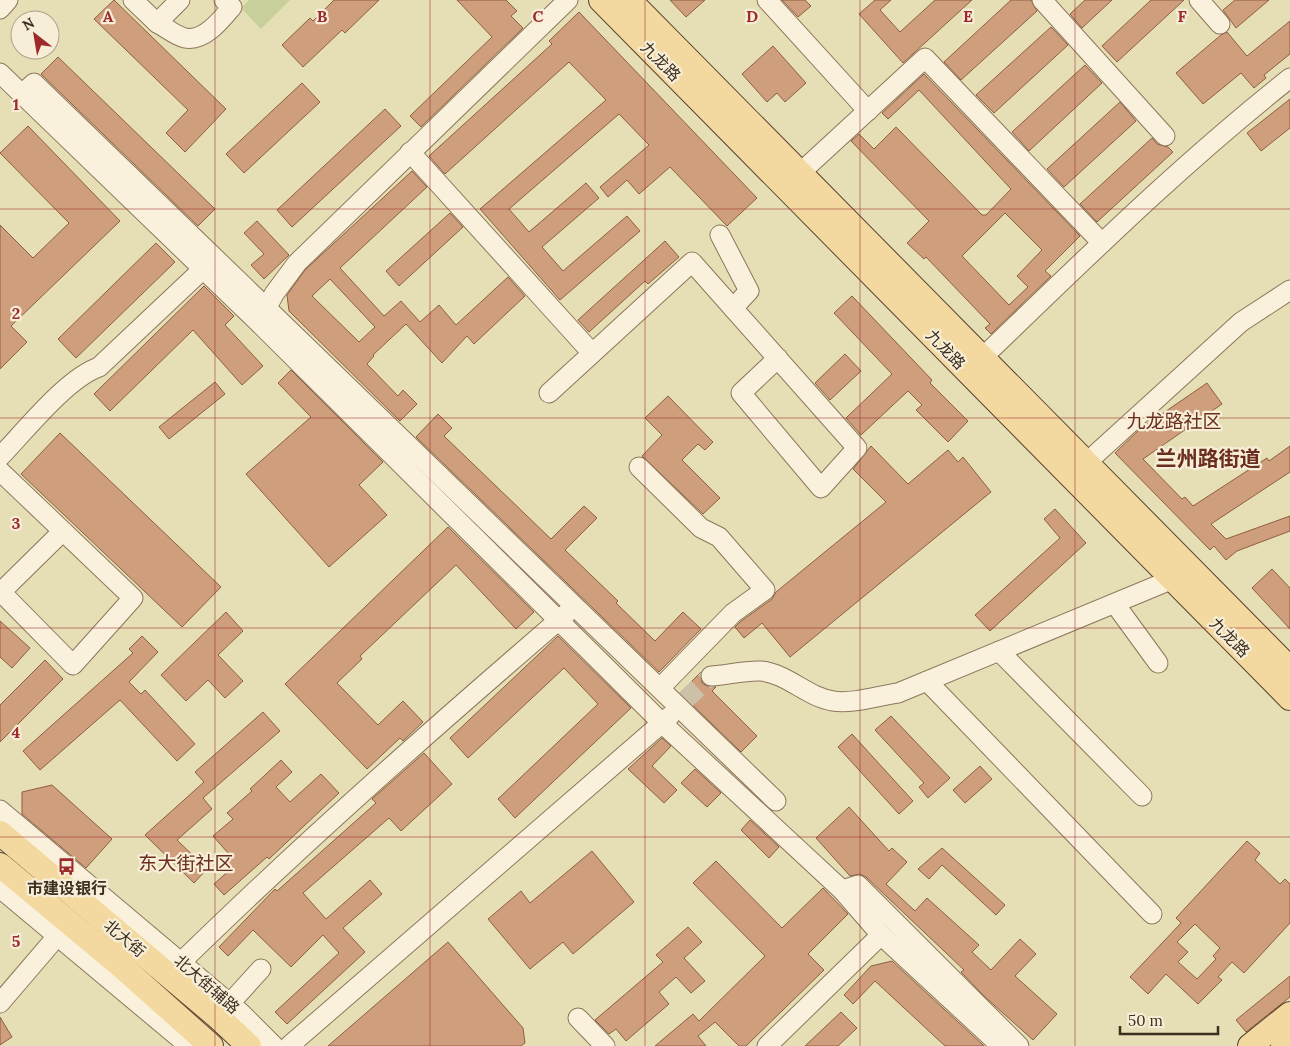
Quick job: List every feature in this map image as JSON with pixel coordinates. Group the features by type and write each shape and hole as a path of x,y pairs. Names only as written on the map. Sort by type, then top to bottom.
{"main road":[{"name":"九龙路","path":"601,0 1290,698"},
{"name":"九龙路","path":"630,0 983,357 1085,464 1290,669"},
{"name":"北大街","path":"0,833 174,968 224,1010 249,1046"},
{"name":"北大街","path":"0,865 63,929 212,1046"},
{"path":"1250,1046 1290,1014"}],"street":[{"path":"0,9 8,0"},
{"path":"133,0 157,23 184,38 197,38 216,25 232,7 224,0"},
{"path":"157,23 180,0"},
{"path":"264,315 274,294 297,263 568,0"},
{"path":"767,0 868,111"},
{"path":"1042,0 1165,136"},
{"path":"1199,0 1220,24"},
{"path":"800,173 925,58 1102,243"},
{"path":"0,73 202,270 264,315 575,605 660,688 681,703 776,801"},
{"path":"983,357 1102,243 1246,113 1290,78"},
{"path":"22,94 34,83 264,315 558,620 663,724 842,890 881,935 1001,1046"},
{"path":"410,152 592,353"},
{"path":"720,235 749,291 733,308"},
{"path":"549,393 692,262 778,358 857,448 821,488 741,393 778,358"},
{"path":"0,457 69,386 88,371 99,367 202,270"},
{"path":"1085,464 1241,322 1290,290"},
{"path":"638,467 701,528 719,537 764,590 733,614 660,688"},
{"path":"0,471 63,531 133,598 73,665 1,591 63,531"},
{"path":"711,676 762,671 794,683 812,695 833,701 855,700 898,693 1173,579"},
{"path":"1115,604 1158,662"},
{"path":"174,968 236,908 431,731 575,605"},
{"path":"999,651 1142,796"},
{"path":"927,681 1152,914"},
{"path":"289,1046 663,724 681,703"},
{"name":"北大街辅路","path":"0,810 174,968"},
{"path":"842,890 858,885 1019,1046"},
{"path":"0,888 63,929 189,1046"},
{"path":"0,1003 63,929"},
{"path":"767,1046 881,935"},
{"path":"224,1010 261,969"},
{"name":"北大街辅路","path":"224,1010 274,1046"},
{"path":"578,1018 605,1046"}],"shaded area":[{"path":"0,0 1290,0 1290,1046 0,1046"}],"green space":[{"path":"249,0 290,0 261,29 241,8"}],"building":[{"path":"114,0 226,109 185,152 166,133 188,110 94,19"},
{"path":"334,0 379,0 345,33 342,30 303,67 282,45 310,18 313,21"},
{"path":"457,0 506,0 517,11 511,16 523,28 421,127 410,116 492,37"},
{"path":"670,0 705,0 686,17"},
{"path":"782,0 805,0 811,6 798,17"},
{"path":"875,0 891,0 880,10 900,32 935,0 972,0 903,63 859,14"},
{"path":"1011,0 1031,0 1037,11 961,80 944,62"},
{"path":"1085,0 1112,0 1082,28 1070,14"},
{"path":"1151,0 1184,0 1117,62 1102,46"},
{"path":"1235,0 1269,0 1236,28 1223,10"},
{"path":"579,12 757,198 727,226 670,167 639,194 627,180 608,197 600,187 649,145 619,114 509,209 529,232 586,183 599,198 542,247 563,271 627,216 640,231 560,300 480,209 606,100 569,62 445,174 429,156 552,44 549,41"},
{"path":"1290,21 1290,54 1264,75 1266,78 1254,88 1241,73 1203,104 1176,73 1227,32 1247,56"},
{"path":"1051,27 1068,45 994,113 976,95"},
{"path":"773,46 806,83 785,102 777,93 767,102 742,74"},
{"path":"60,59 215,209 198,226 41,74 55,60"},
{"path":"1085,65 1102,83 1029,151 1012,132"},
{"path":"924,74 1080,236 1045,271 1051,276 991,334 985,328 990,324 926,257 924,259 907,243 929,221 851,141 859,134 874,149 896,127 982,215 986,215 1011,189 919,90 888,119 882,113","holes":["1005,213 1042,250 1017,276 1028,287 1009,305 962,256"]},
{"path":"302,83 320,102 244,173 226,154"},
{"path":"1290,99 1290,128 1261,151 1247,133"},
{"path":"1120,102 1136,121 1064,187 1047,169"},
{"path":"385,109 401,126 292,227 277,210"},
{"path":"28,126 120,221 11,326 27,342 0,369 0,225 33,258 69,223 0,153"},
{"path":"1152,138 1157,144 1168,147 1173,152 1097,222 1080,204"},
{"path":"412,171 427,187 340,268 384,316 401,301 420,322 439,305 456,325 508,277 525,296 474,344 467,336 442,363 406,324 373,355 367,364 398,396 403,390 417,404 400,421 289,311 287,295 305,270","holes":["330,279 375,327 359,342 312,296"]},
{"path":"450,213 463,227 399,286 386,271"},
{"path":"257,221 289,255 264,279 251,265 264,254 244,233"},
{"path":"665,241 679,257 648,284 645,281 589,332 578,320"},
{"path":"156,243 175,262 76,358 58,339"},
{"path":"204,286 234,316 225,325 263,366 242,385 193,330 110,411 94,394"},
{"path":"852,296 932,380 930,383 968,421 948,442 916,410 922,405 908,391 861,435 846,418 892,374 834,313"},
{"path":"845,354 861,371 830,400 815,383"},
{"path":"291,370 383,462 359,485 387,515 329,567 246,474 311,417 278,383"},
{"path":"215,382 225,394 169,439 159,427"},
{"path":"1207,383 1222,404 1143,459 1182,499 1185,497 1193,506 1267,458 1269,461 1290,446 1290,472 1211,524 1226,539 1290,516 1290,531 1237,551 1226,560 1214,546 1210,550 1115,453 1140,429"},
{"path":"668,396 713,442 705,450 698,444 682,460 720,498 703,514 642,456 662,435 645,418"},
{"path":"438,414 452,428 444,436 551,539 584,506 597,518 565,550 618,601 616,603 655,641 683,612 701,629 659,672 416,437"},
{"path":"60,433 221,587 182,627 21,474"},
{"path":"871,446 908,484 948,450 958,462 963,457 991,492 790,657 762,623 744,638 735,627 740,622 772,599 776,592 886,502 853,469"},
{"path":"1055,509 1086,543 990,631 975,615 1060,538 1044,519"},
{"path":"448,527 534,612 516,629 456,565 360,656 362,659 337,683 378,725 403,701 423,722 403,741 400,738 367,769 285,684"},
{"path":"1272,569 1290,588 1290,629 1252,588"},
{"path":"226,612 243,631 218,655 243,681 225,698 208,680 186,701 161,675"},
{"path":"0,621 30,648 12,668 0,657"},
{"path":"142,636 158,652 129,682 141,694 145,690 195,744 177,761 120,700 40,770 23,751 133,653 129,649"},
{"path":"558,636 631,708 515,818 498,799 598,704 564,668 468,758 450,738"},
{"path":"45,660 63,679 0,742 0,705"},
{"path":"701,672 702,683 707,686 716,687 712,691 757,736 741,752 680,693"},
{"path":"263,712 280,731 203,798 212,809 177,840 207,869 194,883 145,835 204,782 195,772"},
{"path":"891,716 950,778 928,798 919,787 924,783 875,730"},
{"path":"852,734 913,801 899,814 838,747"},
{"path":"662,738 671,746 652,766 677,790 664,803 628,769"},
{"path":"424,753 452,784 401,831 389,818 303,893 326,919 370,880 382,894 343,928 365,952 287,1024 275,1012 339,953 323,935 291,967 253,930 228,956 219,947 275,889 277,891 376,803 372,799"},
{"path":"281,760 292,772 276,787 290,802 321,774 339,793 269,859 267,857 224,895 214,884 233,867 223,857 228,853 213,836 233,819 227,813 252,791 250,789"},
{"path":"980,766 992,779 965,803 953,790"},
{"path":"695,769 721,793 707,807 681,783"},
{"path":"52,785 112,839 86,868 22,814 22,792"},
{"path":"849,807 889,851 892,848 907,862 886,884 915,911 927,898 979,945 972,952 991,970 1020,939 1036,954 1015,976 1057,1014 1033,1040 984,996 961,972 964,970 866,877 860,874 850,876 816,838"},
{"path":"750,820 779,847 769,858 741,830"},
{"path":"1247,841 1260,853 1255,860 1280,884 1285,879 1290,884 1290,923 1244,973 1232,962 1218,977 1222,980 1198,1004 1166,974 1148,994 1130,977 1181,923 1176,918","holes":["1195,924 1220,948 1213,956 1216,959 1197,979 1178,962 1188,952 1177,942"]},
{"path":"942,848 1005,905 996,915 942,865 929,879 918,869"},
{"path":"592,851 634,902 573,954 563,942 530,969 488,919 521,891 530,903"},
{"path":"716,861 782,928 823,888 848,914 808,954 824,970 746,1046 739,1046 715,1022 698,1036 706,1046 655,1046 693,1014 699,1021 765,956 693,883"},
{"path":"688,927 702,942 684,958 705,981 691,993 676,977 659,992 669,1004 626,1041 616,1029 609,1034 595,1020 663,962 656,955"},
{"path":"448,942 523,1028 525,1043 521,1046 328,1046"},
{"path":"892,961 984,1046 945,1046 875,981 853,1004 844,995 871,966"},
{"path":"1290,976 1290,997 1246,1032 1236,1020"},
{"path":"841,1012 857,1028 838,1046 805,1046"},
{"path":"0,1017 12,1037 0,1045"}],"tunnel":[{"path":"684,701 711,676"}],"place":[{"name":"市建设银行","path":"67,866"}],"district":[{"name":"九龙路社区","path":"1174,421"},
{"name":"兰州路街道","path":"1208,459"},
{"name":"东大街社区","path":"186,863"}]}
